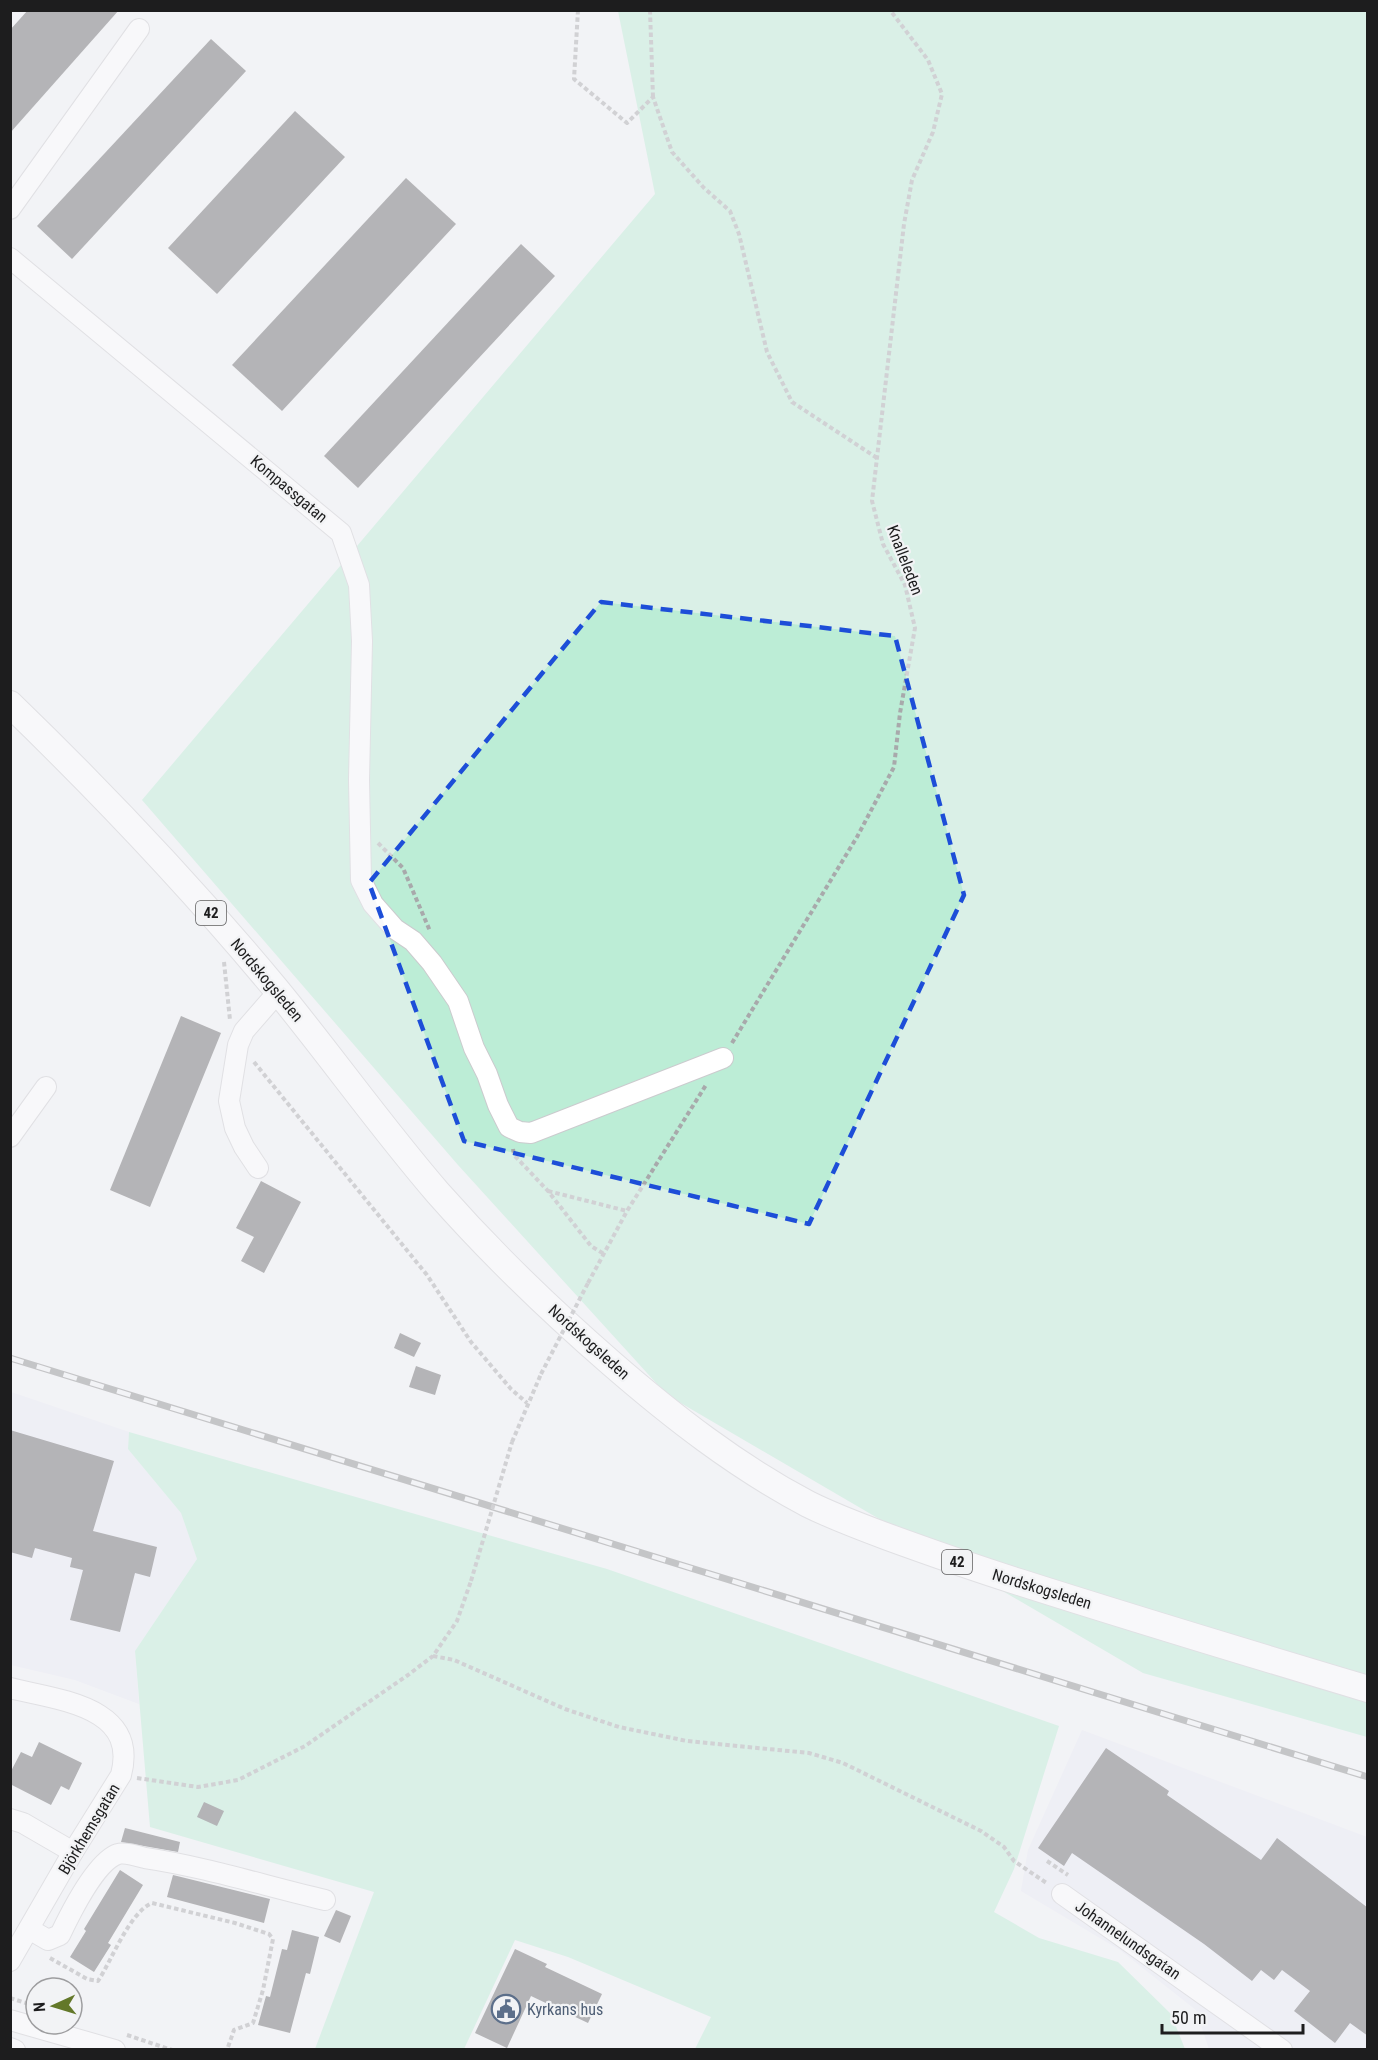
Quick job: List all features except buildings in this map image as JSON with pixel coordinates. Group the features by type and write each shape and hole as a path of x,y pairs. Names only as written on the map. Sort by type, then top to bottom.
{"main road":[{"name":"Nordskogsleden","path":"10,704 82,773 184,882 278,992 440,1194 540,1299 655,1402 719,1450 810,1505 953,1561 1368,1689"}],"street":[{"path":"10,209 139,29"},
{"name":"Kompassgatan","path":"10,258 341,533 359,585 362,641 359,780 361,880 373,904 395,929 413,941 432,963 458,1001 474,1048 509,1127 520,1132 531,1133 723,1058"},
{"path":"258,1168 235,1128 229,1101 238,1045 244,1031 278,992"},
{"path":"10,1137 46,1087"},
{"name":"Björkhemsgatan","path":"10,1688 92,1710 115,1728 122,1741 125,1761 121,1775 10,1961"},
{"path":"10,1819 23,1823 73,1852"},
{"path":"25,1935 48,1940 60,1935 69,1916 106,1861 120,1854 160,1860 325,1900"},
{"name":"Johannelundsgatan","path":"1062,1894 1282,2049"},
{"path":"10,2020 115,2049"},
{"path":"10,2048 15,2049"}],"path":[{"path":"578,10 574,79 627,123 654,97"},
{"path":"650,10 654,97 672,152 704,188 730,211 739,234 766,352 792,402 877,458"},
{"name":"Knalleleden","path":"121,1775 198,1787 238,1780 305,1746 432,1656 457,1620 471,1581 512,1442 526,1404 541,1374 627,1211 857,837 894,766 900,713 915,628 905,585 884,544 872,501 906,213 912,180 933,132 942,94 928,60 890,10"},
{"path":"220,952 228,985 231,1026 238,1045 427,1275 471,1342 526,1404"},
{"path":"514,1155 548,1191 591,1246 604,1254"},
{"path":"548,1191 627,1211"},
{"path":"432,1656 454,1660 565,1709 619,1727 687,1741 809,1753 843,1763 981,1831 1004,1847 1014,1861 1062,1894"},
{"path":"25,1935 87,1979 98,1981 133,1920 141,1910 152,1903 235,1923 269,1934 273,1939 263,1990 253,2023 234,2030 227,2049"}],"highlighted area":[{"path":"601,602 895,636 964,895 809,1224 464,1141 369,883"}],"shaded area":[{"path":"11,1392 129,1432 128,1449 181,1513 197,1559 135,1651 139,1704 75,1680 11,1665"},
{"path":"1082,1730 1367,1837 1367,2049 1209,2049 1196,2010 1120,1950 1021,1891 1028,1850"}],"green space":[{"path":"618,11 1367,11 1367,1737 1143,1673 667,1395 458,1165 142,800 655,194"},
{"path":"129,1432 607,1569 1059,1726 1014,1869 994,1912 1039,1938 1118,1962 1171,2014 1185,2049 695,2049 711,2017 568,1957 515,1940 464,2049 315,2049 374,1892 150,1827 135,1651 197,1559 181,1513 128,1449"}],"railway":[{"path":"10,1358 1368,1777"}],"place":[{"name":"Kyrkans hus","path":"506,2009"}]}
